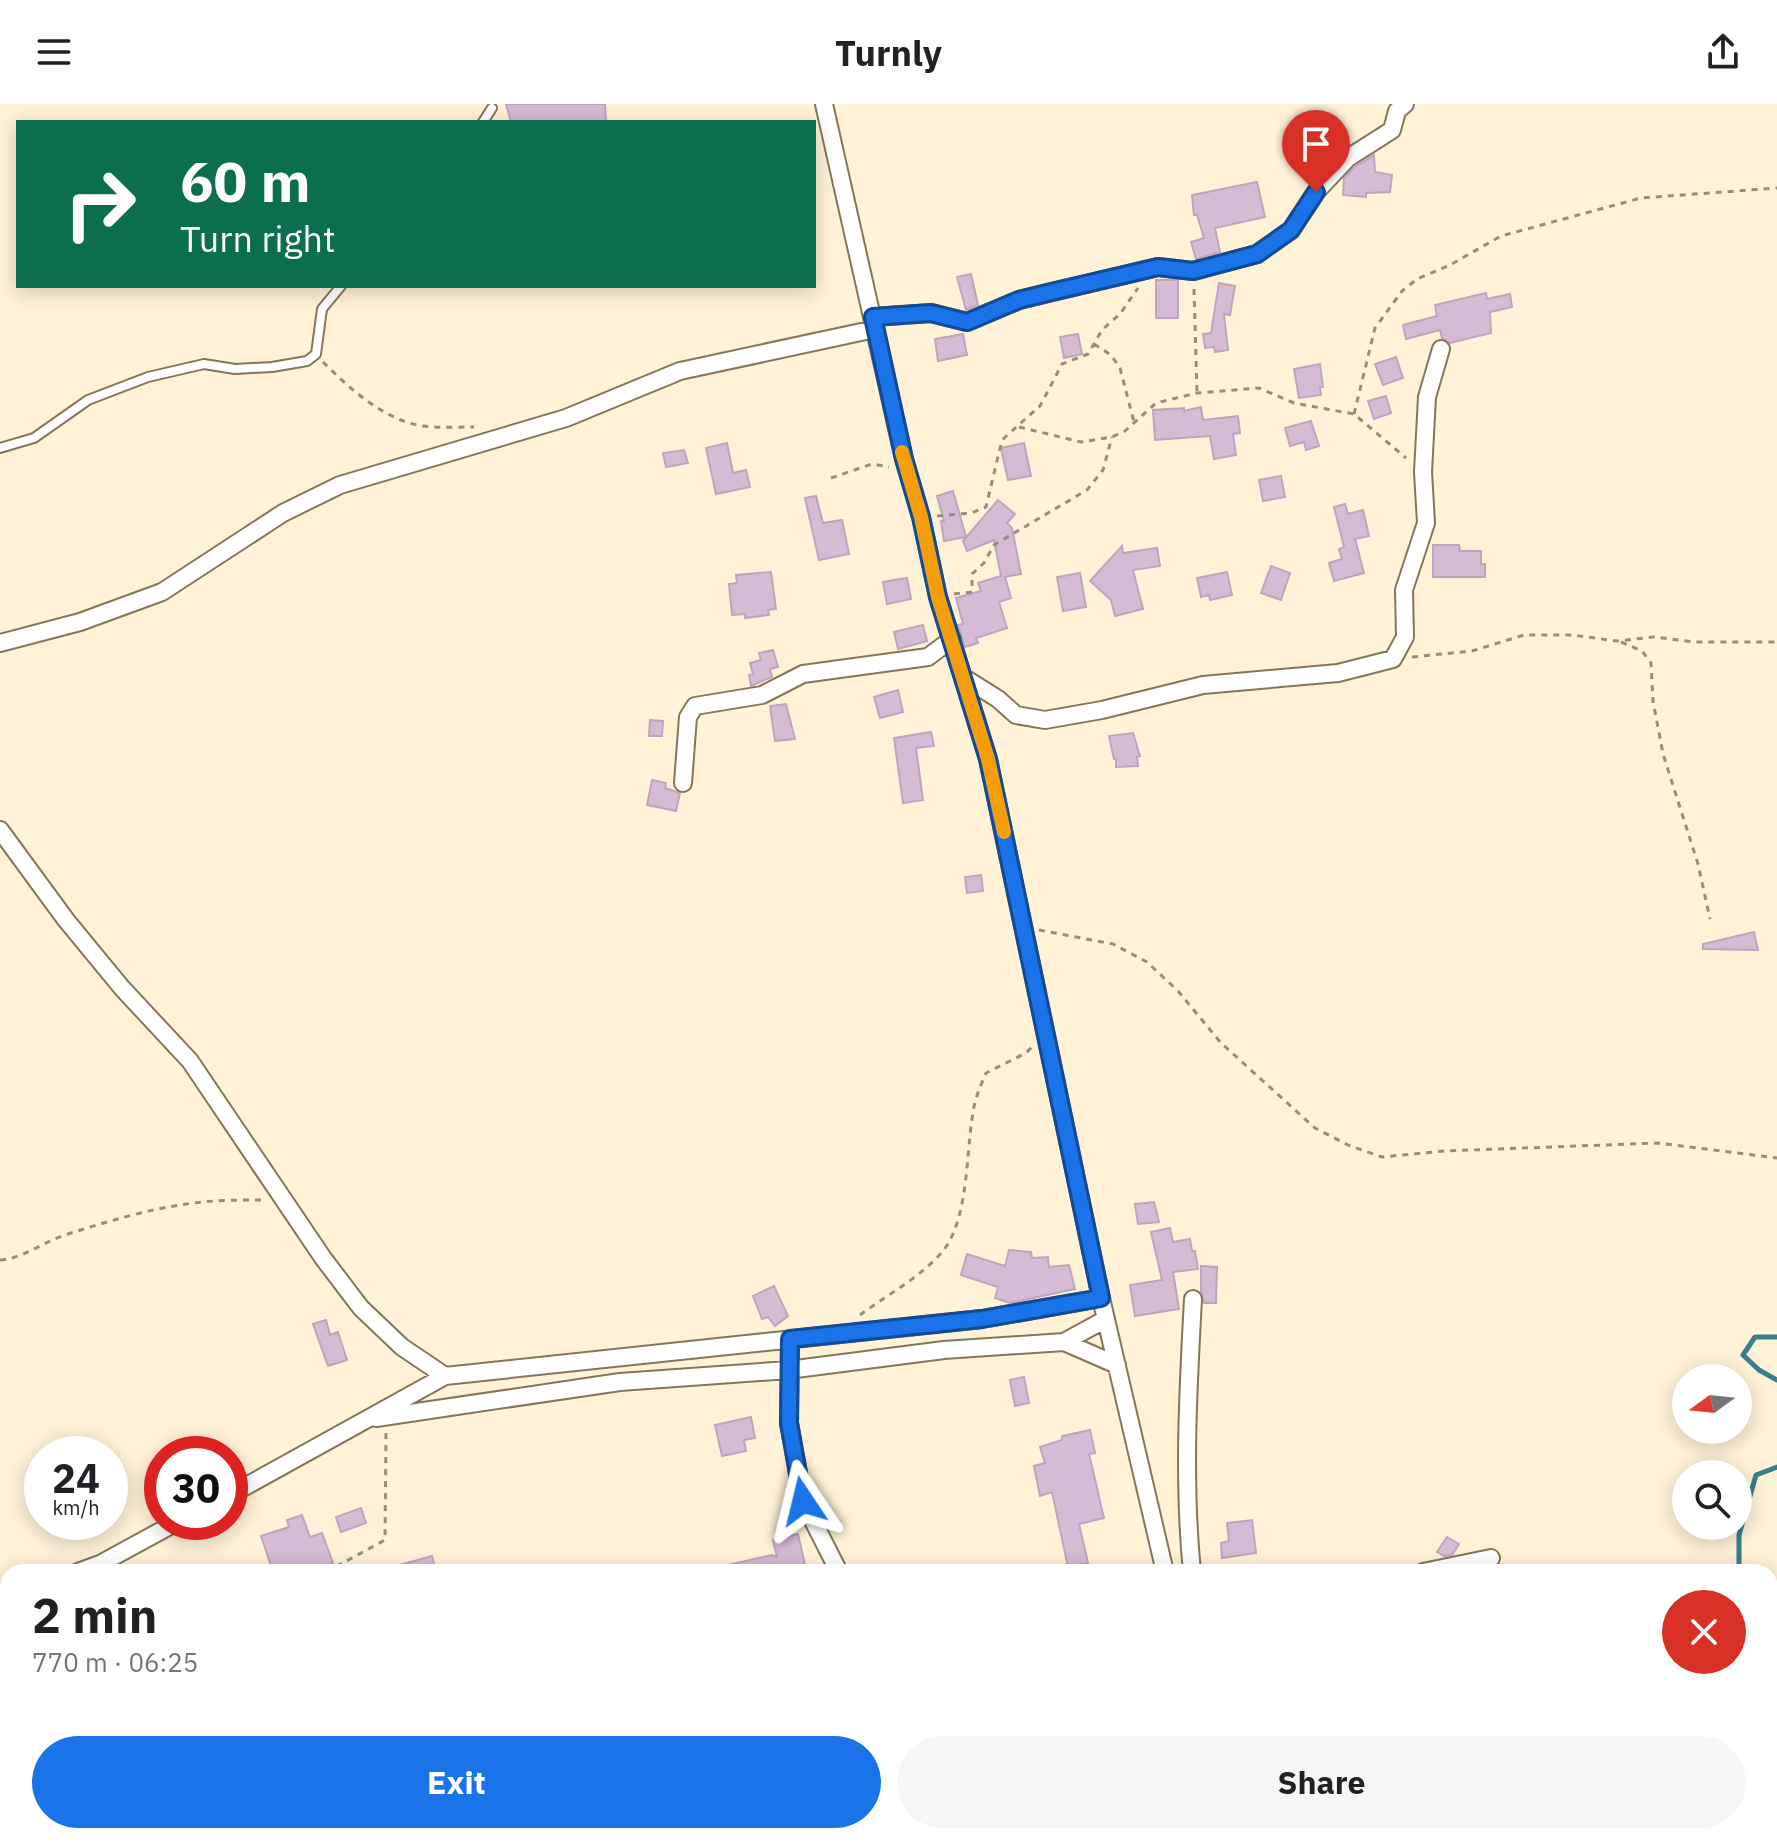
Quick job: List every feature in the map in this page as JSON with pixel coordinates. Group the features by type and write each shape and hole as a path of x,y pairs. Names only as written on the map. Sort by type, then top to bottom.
{"street":[{"path":"824,104 938,597 988,759 1101,1298 1163,1564"},
{"path":"0,643 80,622 162,592 283,513 340,485 566,418 680,371 874,323 931,313 967,322 1019,300 1158,267 1193,271 1257,254 1291,230 1316,192 1348,158 1392,130 1397,111 1405,104"},
{"path":"963,677 998,699 1016,715 1045,720 1102,710 1203,685 1338,673 1393,659 1405,637 1404,590 1426,523 1423,472 1427,397 1441,349"},
{"path":"683,783 688,717 695,706 762,695 803,674 928,657 952,639"},
{"path":"0,830 66,920 122,988 190,1061 323,1258 361,1308 402,1347 445,1376"},
{"path":"248,1486 379,1417 445,1376 982,1319 1101,1298"},
{"path":"1191,1564 1187,1518 1187,1420 1193,1299"},
{"path":"379,1417 620,1382 788,1370 944,1350 1064,1342 1106,1319"},
{"path":"790,1339 789,1423 803,1501 835,1564"},
{"path":"1064,1342 1117,1365"},
{"path":"100,1564 144,1540"},
{"path":"1462,1564 1491,1558"}],"lane":[{"path":"484,120 492,108"},
{"path":"0,448 34,438 88,400 148,377 204,364 235,369 307,361 316,354 322,309 339,288"}],"path":[{"path":"1354,414 1375,328 1402,291 1417,279 1450,265 1501,236 1641,198 1777,188"},
{"path":"921,517 971,513 986,507 1004,438 1040,406 1062,364 1088,354 1102,330 1120,314 1158,267"},
{"path":"1193,271 1197,393"},
{"path":"1094,344 1111,355 1120,368 1134,422"},
{"path":"316,354 358,396 400,418 421,426 486,427 499,437"},
{"path":"1019,427 1081,442 1112,437 1125,431 1156,403 1197,393 1259,388 1294,403 1354,414 1423,472"},
{"path":"938,597 972,592 972,574 984,563 994,545 1087,490 1103,470 1112,437"},
{"path":"831,478 872,464 893,468 904,459"},
{"path":"1393,659 1472,651 1524,635 1572,635 1617,641 1654,637 1695,642 1777,642"},
{"path":"1617,641 1642,651 1651,663 1653,701 1663,754 1698,864 1710,919"},
{"path":"1025,928 1113,944 1147,962 1178,991 1221,1043 1315,1128 1348,1145 1382,1157 1444,1151 1658,1143 1777,1158"},
{"path":"841,1334 851,1321 930,1265 944,1249 953,1235 963,1192 975,1102 986,1073 1026,1053 1046,1034"},
{"path":"0,1260 19,1257 60,1236 195,1202 286,1199"},
{"path":"341,1564 385,1540 379,1417"}],"building":[{"path":"506,104 605,104 606,120 510,120"},
{"path":"1374,155 1375,172 1392,175 1390,192 1366,193 1366,197 1343,195 1344,178"},
{"path":"1257,182 1265,217 1215,228 1220,252 1196,259 1191,242 1204,238 1197,215 1194,215 1192,195"},
{"path":"971,274 978,305 966,310 957,277"},
{"path":"1156,280 1178,280 1178,318 1156,318"},
{"path":"1219,283 1235,286 1230,315 1224,314 1228,350 1215,352 1214,347 1205,348 1203,334 1211,333"},
{"path":"1486,293 1487,299 1510,294 1512,307 1490,312 1491,333 1450,343 1442,338 1440,330 1406,339 1403,325 1437,316 1435,305"},
{"path":"963,334 967,355 938,361 935,339"},
{"path":"1078,334 1082,354 1064,358 1060,337"},
{"path":"1396,357 1403,378 1383,385 1375,364"},
{"path":"1320,364 1321,395 1299,398 1294,369"},
{"path":"1386,396 1391,413 1374,419 1368,401"},
{"path":"1201,407 1203,420 1238,416 1240,433 1233,434 1236,455 1214,459 1210,436 1155,440 1153,410 1184,408 1184,411"},
{"path":"1311,421 1319,446 1306,450 1304,442 1290,446 1285,428"},
{"path":"727,443 733,473 746,470 750,487 716,494 706,448"},
{"path":"1024,443 1031,476 1008,480 1001,448"},
{"path":"684,450 688,463 666,467 663,453"},
{"path":"1281,476 1285,497 1263,501 1259,480"},
{"path":"953,491 966,537 944,541 941,521 944,521 937,496"},
{"path":"816,496 823,523 842,520 849,554 819,560 805,498"},
{"path":"998,500 1015,514 1007,523 1012,528 1021,574 1005,577 1011,598 999,602 1007,628 976,638 978,643 965,647 958,625 963,624 956,598 981,591 978,583 1001,576 994,540 967,551 963,541"},
{"path":"1345,504 1348,514 1363,510 1369,536 1355,539 1364,573 1334,581 1329,563 1342,559 1339,549 1344,547 1334,507"},
{"path":"1433,545 1459,545 1460,551 1481,551 1485,577 1433,577"},
{"path":"1122,546 1123,553 1157,548 1160,566 1133,570 1143,609 1115,616 1111,600 1090,581"},
{"path":"1271,566 1290,573 1281,600 1261,593"},
{"path":"771,572 776,609 768,610 769,615 745,618 745,614 732,615 729,584 737,583 736,575"},
{"path":"1227,572 1232,595 1210,600 1209,595 1201,597 1197,578"},
{"path":"1080,573 1086,607 1063,611 1057,577"},
{"path":"907,578 911,599 887,604 883,582"},
{"path":"923,625 927,641 898,649 894,632"},
{"path":"773,650 778,667 770,669 772,677 751,686 749,675 753,674 750,663 761,660 759,653"},
{"path":"898,690 903,712 880,718 874,697"},
{"path":"786,704 795,739 775,741 770,706"},
{"path":"650,720 663,721 662,736 649,736"},
{"path":"931,732 934,746 916,748 923,800 903,803 894,738"},
{"path":"1133,733 1140,756 1137,757 1138,766 1116,767 1109,736"},
{"path":"652,780 666,783 665,788 680,793 676,811 647,805"},
{"path":"981,875 983,891 967,893 965,877"},
{"path":"1754,932 1758,950 1703,949 1703,944"},
{"path":"1154,1202 1159,1222 1138,1224 1135,1204"},
{"path":"1170,1228 1173,1242 1190,1239 1198,1269 1173,1272 1179,1309 1135,1316 1130,1285 1162,1280 1151,1232"},
{"path":"1009,1250 1031,1252 1032,1258 1048,1257 1049,1267 1069,1265 1075,1289 1010,1303 995,1298 998,1287 961,1275 967,1254 1005,1266"},
{"path":"1201,1266 1217,1267 1216,1303 1204,1303"},
{"path":"774,1286 788,1316 775,1326 768,1317 762,1319 753,1296"},
{"path":"326,1320 330,1335 338,1332 347,1360 328,1366 313,1324"},
{"path":"1024,1377 1029,1403 1015,1406 1010,1380"},
{"path":"751,1417 755,1438 744,1440 746,1451 722,1456 715,1425"},
{"path":"1090,1430 1095,1453 1089,1454 1104,1518 1079,1524 1088,1563 1083,1564 1067,1564 1052,1492 1040,1496 1034,1466 1045,1463 1040,1447 1062,1440 1062,1436"},
{"path":"361,1508 366,1523 341,1532 336,1517"},
{"path":"302,1515 310,1537 322,1533 333,1563 270,1564 261,1536 289,1527 287,1520"},
{"path":"1252,1520 1256,1553 1222,1558 1221,1543 1229,1541 1227,1523"},
{"path":"798,1534 805,1564 733,1564 772,1555 777,1557 773,1540"},
{"path":"1447,1537 1459,1544 1452,1555 1444,1556 1437,1552"},
{"path":"432,1556 434,1564 403,1564"}],"waterway":[{"path":"1777,1337 1755,1337 1743,1355 1759,1370 1777,1380"},
{"path":"1739,1564 1739,1535 1756,1475 1777,1467"}],"slow traffic":[{"path":"902,452 921,517 938,597 988,759 1004,832"}],"route":[{"path":"803,1501 789,1423 790,1339 982,1319 1101,1298 988,759 938,597 873,317 931,313 967,322 1019,300 1047,293 1158,267 1193,271 1257,254 1291,230 1316,192"}]}
